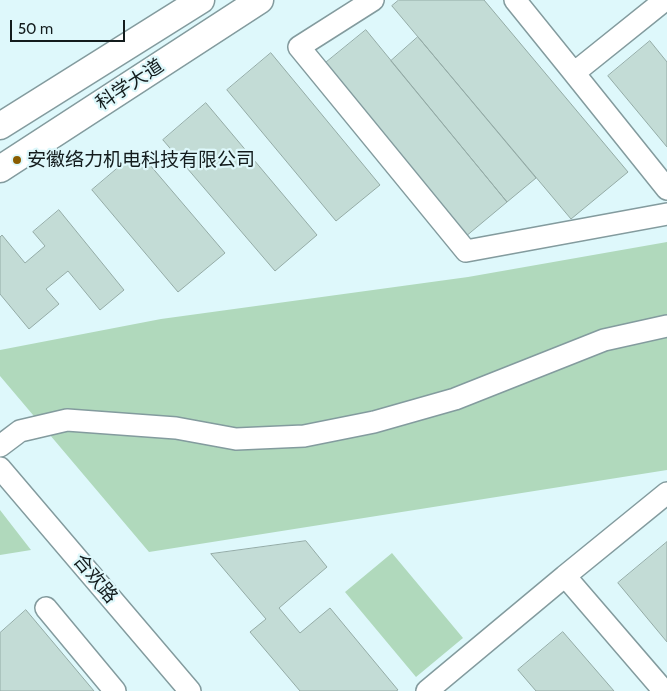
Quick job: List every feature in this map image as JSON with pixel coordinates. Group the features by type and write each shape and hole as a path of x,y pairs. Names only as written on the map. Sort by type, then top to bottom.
{"main road":[{"name":"科学大道","path":"0,126 201,0"},
{"name":"科学大道","path":"0,169 260,0"}],"street":[{"path":"373,0 299,47 466,251 667,214"},
{"path":"515,0 667,189"},
{"path":"574,73 665,0"},
{"path":"0,446 20,431 67,420 176,428 236,438 304,436 374,422 455,399 604,340 667,326"},
{"name":"合欢路","path":"0,468 190,691"},
{"path":"427,691 667,493"},
{"path":"565,576 664,691"},
{"path":"46,608 115,691"}],"green space":[{"path":"667,242 667,470 149,552 0,376 0,350 161,319 468,277"},
{"path":"0,510 31,550 0,555"},
{"path":"392,553 463,638 416,677 345,592"}],"building":[{"path":"399,0 484,0 628,172 571,219 392,6"},
{"path":"366,30 507,202 465,237 323,65"},
{"path":"418,37 536,178 507,202 391,61"},
{"path":"650,41 667,62 667,147 608,76"},
{"path":"271,53 380,185 336,221 227,90"},
{"path":"206,103 317,235 275,271 163,140"},
{"path":"138,151 225,253 178,292 92,190"},
{"path":"59,210 124,290 100,310 68,271 46,289 59,304 29,329 0,294 0,237 2,235 25,263 45,246 33,232"},
{"path":"306,541 327,567 279,608 300,633 330,608 398,690 300,691 250,632 266,619 211,554"},
{"path":"667,542 667,642 618,583"},
{"path":"26,610 94,691 0,691 0,633"},
{"path":"563,632 614,691 536,691 518,670"}],"place":[{"name":"安徽络力机电科技有限公司","path":"17,160"}]}
